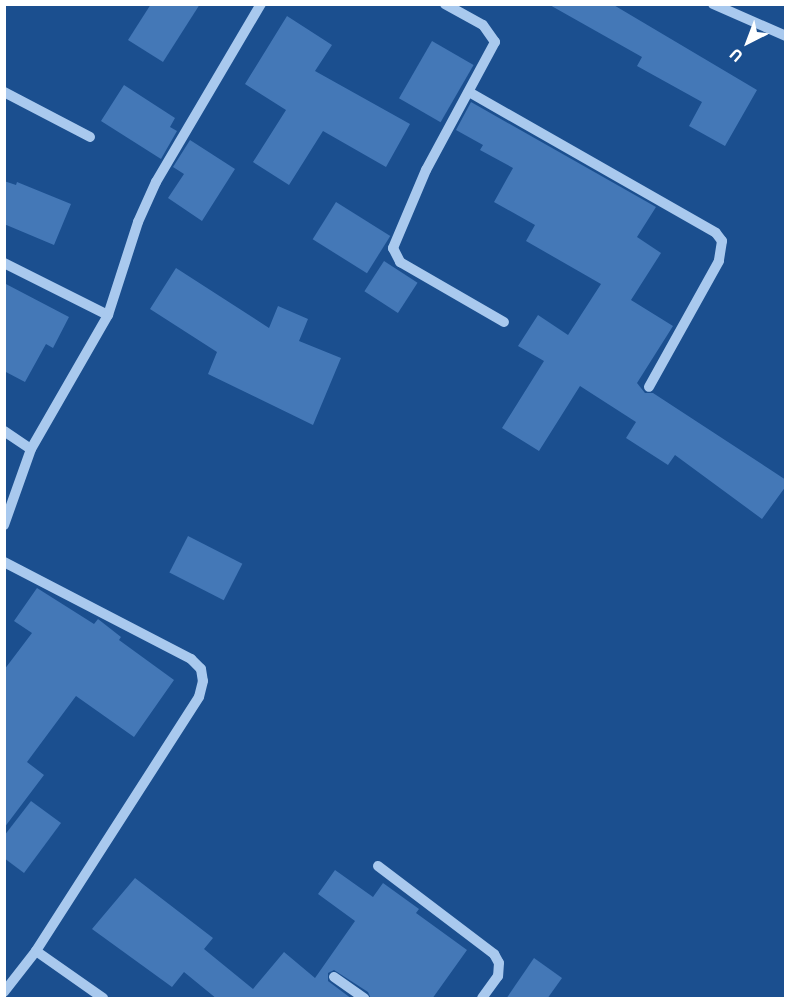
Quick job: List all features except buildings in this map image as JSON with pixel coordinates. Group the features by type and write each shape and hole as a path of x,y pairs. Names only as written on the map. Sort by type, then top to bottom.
{"street":[{"path":"4,525 31,449 108,315 138,222 156,182 261,4"},
{"path":"445,4 483,25 494,35 490,51 426,170 393,248 400,262 504,322"},
{"path":"713,4 786,36"},
{"path":"4,92 90,137"},
{"path":"469,92 716,233 722,241 719,261 649,387"},
{"path":"4,263 108,315"},
{"path":"4,431 31,449"},
{"path":"4,562 191,659 201,669 203,681 199,697 36,951 4,992"},
{"path":"378,866 494,954 500,963 498,976 482,999"},
{"path":"36,951 103,999"},
{"path":"334,976 364,999"}]}
